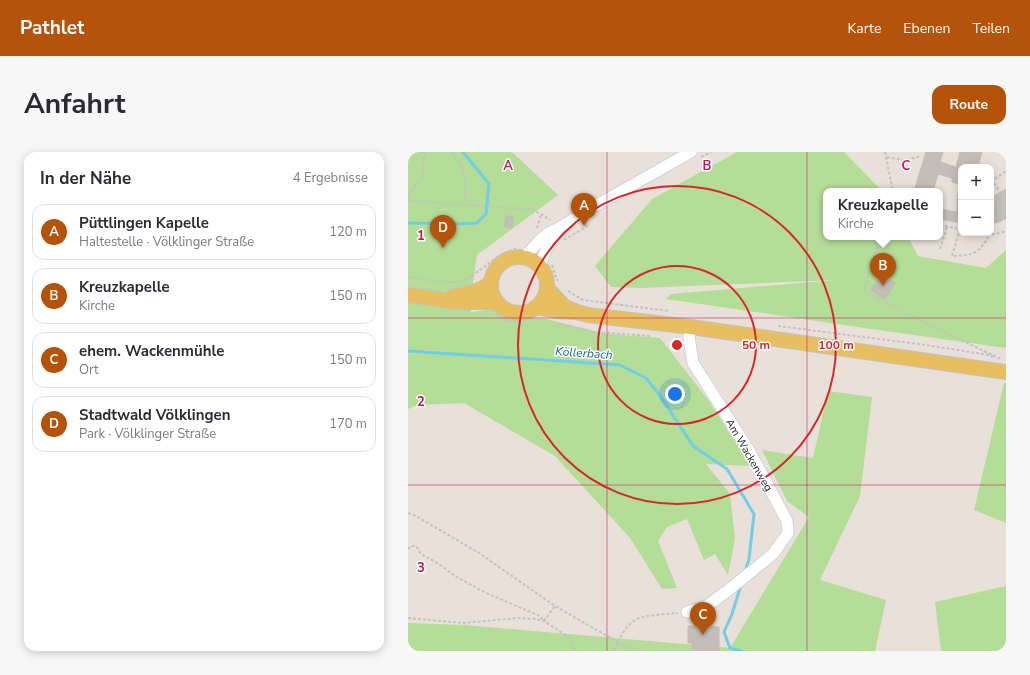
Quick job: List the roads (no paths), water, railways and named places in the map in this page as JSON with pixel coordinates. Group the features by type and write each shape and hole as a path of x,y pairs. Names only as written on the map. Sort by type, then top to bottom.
{"main road":[{"path":"521,253 540,267 546,277 547,288 541,302 536,307 529,311 515,313 503,308 497,302 491,290 491,283 498,265 509,258 517,257 521,253"},
{"path":"414,296 460,296 479,290 491,283"},
{"path":"547,288 565,307 577,312"},
{"path":"414,296 456,302 497,302"},
{"path":"536,307 557,311 577,312 690,327 1006,372"}],"street":[{"path":"521,253 529,252 547,234 691,152"},
{"path":"540,267 551,238 559,228"},
{"name":"Am Wackenweg","path":"687,612 707,606 731,588 772,554 788,533 788,521 750,452 693,363 690,327"}],"waterway":[{"path":"408,223 477,223 486,214 489,184 463,152"},
{"name":"Köllerbach","path":"408,351 620,365 646,378 661,397 693,446 727,469 754,514 749,559 745,572"},
{"name":"Köllerbach","path":"741,585 732,614 724,632 730,648 741,651"}],"place":[{"name":"Püttlingen Kapelle","path":"584,226"},
{"name":"Stadtwald Völklingen","path":"443,248"},
{"name":"Kreuzkapelle","path":"883,286"},
{"name":"ehem. Wackenmühle","path":"703,635"}]}
